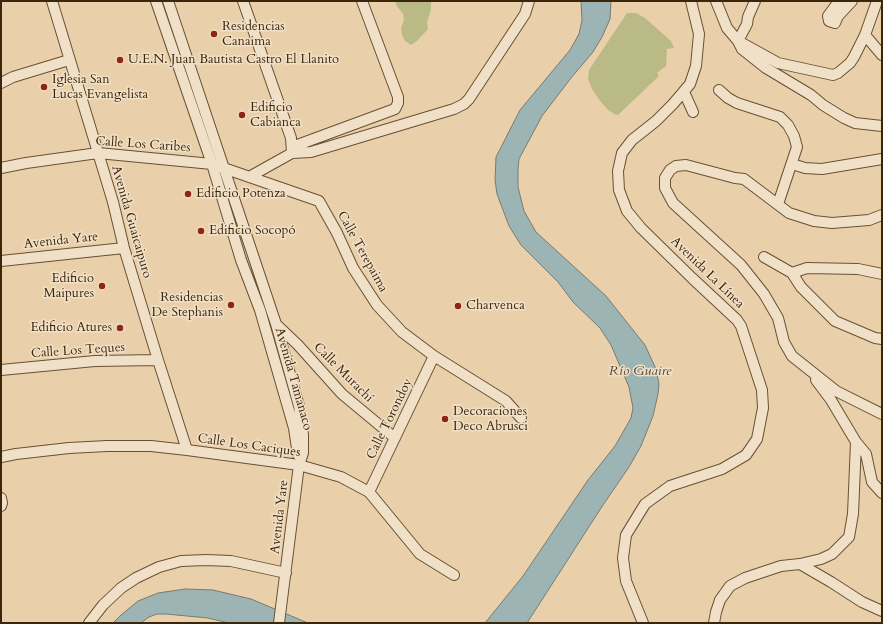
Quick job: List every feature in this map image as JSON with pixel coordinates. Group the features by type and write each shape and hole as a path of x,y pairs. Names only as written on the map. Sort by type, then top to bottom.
{"street":[{"name":"Avenida Guaicaipuro","path":"52,1 113,202 124,248 187,450"},
{"name":"Avenida Tamanaco","path":"156,1 260,310 294,428 299,465"},
{"name":"Avenida Tamanaco","path":"168,1 217,151 224,168 229,188 276,324 299,406 304,442 303,453 299,465"},
{"path":"243,1 291,138 292,150"},
{"path":"249,177 292,150 395,109 398,103 398,97 362,1"},
{"path":"292,150 311,152 454,109 464,104 469,99 525,14 528,1"},
{"name":"Avenida La Línea","path":"643,621 626,581 623,558 626,535 645,504 670,486 722,469 746,455 757,439 763,408 762,390 741,326 737,320 641,228 627,211 619,190 618,171 622,153 632,140 656,121 690,84 696,66 699,34 691,1"},
{"path":"716,1 727,28 738,41 742,49 766,68 811,95 823,105 844,118 855,123 882,126"},
{"path":"738,41 755,1"},
{"path":"839,1 828,16 830,21 835,23 838,16 852,1"},
{"path":"738,41 778,63 833,75 838,73 850,63 865,35 877,1"},
{"path":"865,35 882,55"},
{"path":"1,84 13,77 69,60"},
{"path":"719,90 728,98 737,103 780,117 788,125 794,136 797,147 778,204"},
{"path":"684,92 693,112"},
{"name":"Calle Los Caribes","path":"1,168 98,153 212,164 224,168"},
{"path":"792,164 805,168 822,169 882,159"},
{"path":"882,215 869,220 832,223 814,220 789,213 744,180 686,165 676,166 670,170 665,178 665,188 673,203 741,265 764,294 778,318 784,342 792,356 836,391 882,414"},
{"name":"Calle Terepaima","path":"224,168 319,201 337,233 353,268 377,305 402,332 434,356 506,401 521,418"},
{"name":"Avenida Yare","path":"1,261 124,248"},
{"path":"764,257 792,273 801,287 835,321 880,341"},
{"path":"792,273 807,268 814,268 858,269 882,274"},
{"name":"Calle Murachí","path":"276,324 298,345 342,394 395,438"},
{"name":"Calle Torondoy","path":"369,492 434,356"},
{"name":"Calle Los Teques","path":"1,370 95,361 158,360"},
{"path":"809,370 831,400 856,442 866,454 872,482 882,493"},
{"path":"714,623 720,600 730,586 745,578 781,566 800,564 821,559 832,554 849,537 853,514 856,442"},
{"name":"Calle Los Caciques","path":"1,458 16,454 69,448 151,446 299,465 341,477 369,492 420,554 454,575"},
{"name":"Avenida Yare","path":"279,623 299,465"},
{"path":"1,498 1,506"},
{"path":"89,623 120,588 136,578 159,567 181,561 231,561 286,573"},
{"path":"800,564 862,602 882,611"}],"green space":[{"path":"396,1 431,1 431,10 427,22 428,29 411,45 405,41 402,35 401,28 404,20 403,14 396,5"},
{"path":"627,13 636,13 645,18 671,41 674,48 667,49 666,66 657,73 659,76 618,115 608,110 601,102 593,91 588,79 589,70"}],"water":[{"name":"Río Guaire","path":"581,1 611,1 610,19 593,52 542,116 519,159 518,187 524,211 536,232 606,296 645,345 656,369 659,384 658,394 653,416 641,446 629,467 527,623 485,623 523,576 588,480 615,446 631,418 633,408 629,387 611,345 600,328 573,302 558,282 521,245 509,226 497,194 495,180 496,157 520,110 570,50 579,34 582,20"},
{"path":"185,589 213,590 251,599 308,623 229,623 208,618 157,614 149,617 141,623 113,623 138,601 158,593"}],"place":[{"name":"Residencias Canaima","path":"214,34"},
{"name":"U.E.N. Juan Bautista Castro El Llanito","path":"120,60"},
{"name":"Iglesia San Lucas Evangelista","path":"44,87"},
{"name":"Edificio Cabianca","path":"242,115"},
{"name":"Edificio Potenza","path":"188,194"},
{"name":"Edificio Socopó","path":"201,231"},
{"name":"Edificio Maipures","path":"102,286"},
{"name":"Residencias De Stephanis","path":"231,305"},
{"name":"Charvenca","path":"458,306"},
{"name":"Edificio Atures","path":"120,328"},
{"name":"Decoraciones Deco Abrusci","path":"445,419"}]}
